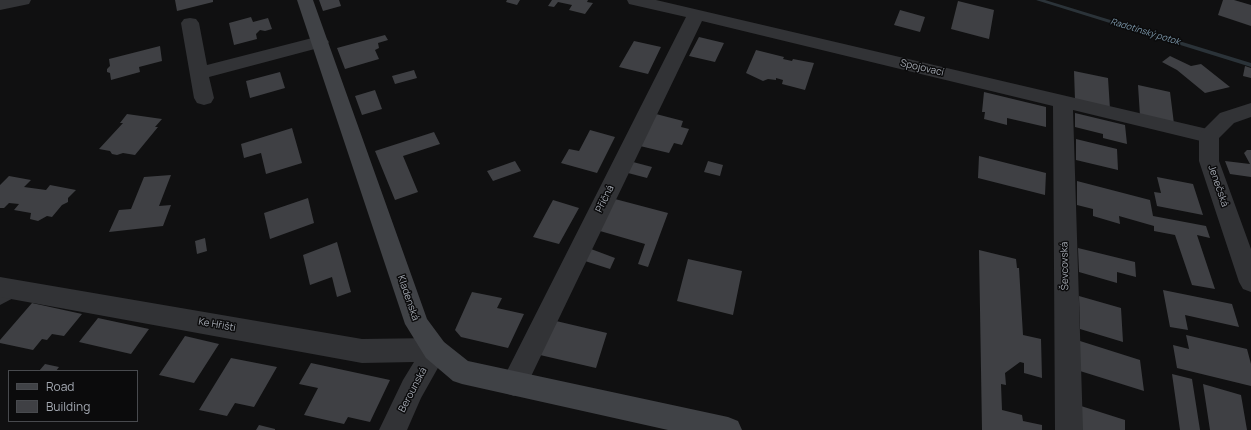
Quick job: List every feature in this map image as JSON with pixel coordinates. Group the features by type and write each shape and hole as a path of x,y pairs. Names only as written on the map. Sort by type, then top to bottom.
{"main road":[{"name":"Kladenská","path":"305,0 417,324 435,350 462,372 728,430"}],"street":[{"path":"0,5 23,0"},
{"name":"Spojovací","path":"635,0 1209,136"},
{"name":"Příčná","path":"514,384 696,14"},
{"path":"190,23 204,98"},
{"path":"200,73 320,42"},
{"name":"Ševcovská","path":"1063,102 1069,430"},
{"path":"1209,136 1227,118 1251,110"},
{"name":"Jenečská","path":"1209,136 1209,161 1251,282"},
{"name":"Ke Hřišti","path":"6,292 362,351 435,350"},
{"name":"Berounská","path":"393,430 412,389 435,350"}],"building":[{"path":"175,0 213,0 213,2 177,11"},
{"path":"319,0 339,0 341,6 323,11"},
{"path":"507,0 520,0 517,5 506,2"},
{"path":"552,0 588,0 587,2 593,3 585,14 569,10 572,5 558,2 554,7 548,6"},
{"path":"1223,0 1234,0 1251,5 1251,26 1218,15"},
{"path":"958,1 994,10 989,39 951,29"},
{"path":"900,10 925,17 920,32 894,25"},
{"path":"251,17 253,22 268,18 272,29 265,31 260,30 256,34 257,39 234,45 229,23"},
{"path":"385,35 388,40 378,43 379,48 375,50 379,59 345,69 337,48"},
{"path":"699,37 724,43 715,62 689,56"},
{"path":"634,41 661,47 648,74 619,67"},
{"path":"160,46 162,61 139,67 140,72 111,80 110,73 107,72 107,69 110,66 109,59"},
{"path":"756,50 784,57 783,59 792,61 793,59 814,63 805,90 782,84 783,80 776,78 776,80 768,79 763,81 746,73"},
{"path":"1170,56 1191,66 1201,64 1230,87 1205,93 1177,70 1162,62"},
{"path":"1245,66 1251,68 1251,78 1243,76"},
{"path":"414,70 417,78 395,84 392,76"},
{"path":"1074,71 1108,78 1110,109 1075,100"},
{"path":"280,72 285,88 250,98 246,81"},
{"path":"1138,85 1170,92 1174,124 1140,116"},
{"path":"375,90 382,109 362,115 355,96"},
{"path":"984,92 1046,107 1046,127 1007,118 1007,125 984,119 985,112 982,112"},
{"path":"1075,113 1125,125 1127,144 1103,138 1103,134 1075,127"},
{"path":"127,114 162,119 155,127 158,127 135,155 123,153 117,155 112,154 110,151 99,149 123,123 120,123"},
{"path":"656,114 683,121 681,127 689,129 682,145 674,143 669,153 640,146"},
{"path":"292,128 302,163 266,174 261,153 244,158 241,144"},
{"path":"590,130 615,137 597,173 561,163 569,149 579,151"},
{"path":"434,132 440,144 403,156 418,192 395,200 375,151"},
{"path":"1076,139 1117,149 1118,170 1076,160"},
{"path":"1247,150 1251,150 1251,177 1230,174 1225,161 1250,164 1244,153"},
{"path":"979,156 1046,173 1045,195 978,178"},
{"path":"515,161 521,171 493,181 487,171"},
{"path":"708,161 723,165 720,176 704,172"},
{"path":"633,162 652,167 647,178 628,173"},
{"path":"171,175 159,206 171,205 163,226 109,232 119,210 131,209 144,177"},
{"path":"9,176 31,180 24,187 46,190 50,185 76,190 68,198 68,202 62,205 52,217 47,216 38,221 30,219 31,213 14,210 19,204 9,203 4,208 0,208 0,185"},
{"path":"1157,177 1193,184 1203,215 1157,206 1154,192 1161,193"},
{"path":"1077,181 1150,200 1153,216 1206,226 1210,238 1197,235 1215,289 1192,285 1175,235 1154,231 1154,226 1119,216 1120,224 1093,216 1093,209 1077,205"},
{"path":"308,198 314,223 270,239 264,213"},
{"path":"615,199 668,213 648,267 638,264 645,244 600,231"},
{"path":"553,200 579,208 559,244 533,237"},
{"path":"205,238 207,251 197,254 195,241"},
{"path":"337,242 351,292 337,297 332,277 310,285 303,255"},
{"path":"1078,248 1135,262 1136,277 1117,272 1117,283 1079,272"},
{"path":"591,249 615,258 610,269 585,261"},
{"path":"979,250 1016,259 1017,268 1019,268 1023,335 1041,339 1042,378 1024,373 1024,363 1020,362 1005,373 1006,385 1001,384 1002,410 1022,415 1023,421 1042,425 1042,430 982,430"},
{"path":"688,259 742,271 733,315 677,301"},
{"path":"1163,290 1232,304 1239,327 1185,315 1188,330 1170,327"},
{"path":"472,292 502,298 497,308 524,314 508,348 461,337 455,330"},
{"path":"1079,296 1121,308 1123,342 1080,329"},
{"path":"32,303 82,314 64,336 52,334 47,340 42,339 33,350 0,343 0,340"},
{"path":"98,318 149,329 131,354 79,342"},
{"path":"556,321 607,333 596,368 540,355"},
{"path":"1186,335 1247,349 1251,364 1251,386 1177,368 1173,345 1189,349"},
{"path":"185,336 219,344 194,383 159,375"},
{"path":"1080,341 1140,360 1144,391 1080,371"},
{"path":"231,358 277,367 254,407 235,403 227,416 199,410"},
{"path":"311,363 390,380 370,422 348,417 344,424 304,415 318,388 299,384"},
{"path":"45,364 59,367 57,370 40,370"},
{"path":"1172,374 1192,379 1200,430 1180,430"},
{"path":"1203,384 1241,395 1247,430 1210,430"},
{"path":"1081,406 1125,420 1125,430 1082,430"},
{"path":"259,425 275,429 275,430 256,430"}],"waterway":[{"name":"Radotínský potok","path":"1039,0 1251,65"}]}
